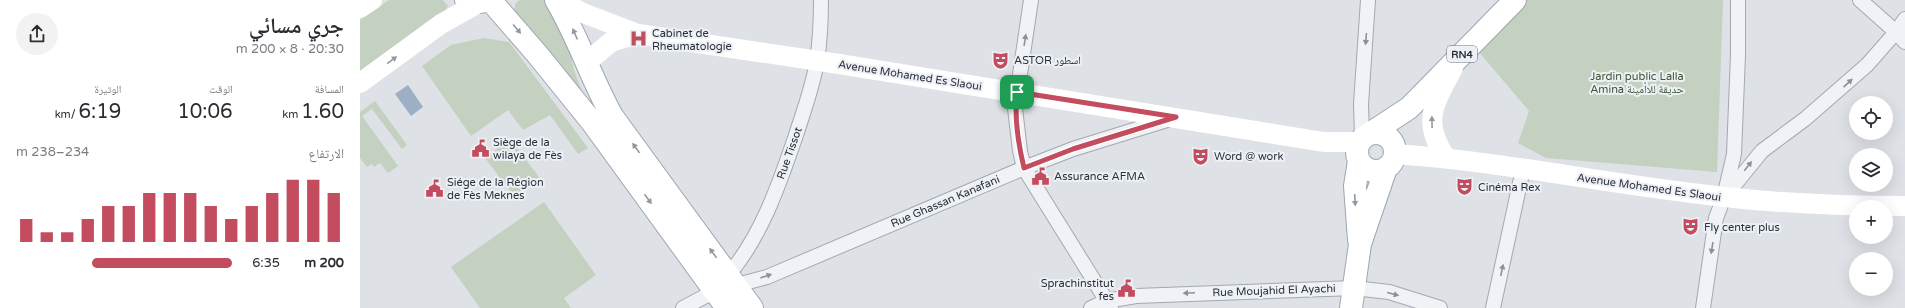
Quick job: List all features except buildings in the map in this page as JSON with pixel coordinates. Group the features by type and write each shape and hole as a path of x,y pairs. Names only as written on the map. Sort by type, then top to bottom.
{"main road":[{"path":"557,0 571,26 602,97 612,116 726,284 727,308"},
{"name":"RN4","path":"1353,298 1360,244 1355,186 1362,146 1409,108 1515,0"},
{"path":"482,1 533,48 726,284 752,308"},
{"name":"RN4","path":"1360,244 1409,108"},
{"path":"1380,133 1386,136 1392,156 1380,171 1370,170 1364,167 1362,146 1380,133"}],"street":[{"path":"360,8 372,0"},
{"name":"Avenue Mohamed Es Slaoui","path":"557,0 583,13 638,34 817,60 1324,142 1362,146"},
{"name":"Rue Tissot","path":"726,284 760,227 771,202 807,102 817,60 821,0"},
{"path":"1031,0 1017,92 1016,108 1020,151 1024,168 1108,304"},
{"path":"1362,146 1361,104 1368,0"},
{"path":"1703,308 1716,218 1724,197 1734,154 1738,0"},
{"path":"1860,0 1901,37"},
{"path":"360,83 441,24 482,1"},
{"path":"1724,197 1762,151 1805,119 1901,37 1905,19"},
{"name":"Avenue Mohamed Es Slaoui","path":"587,62 611,42 638,34"},
{"path":"1446,158 1438,147 1431,124 1432,112 1440,91 1460,57"},
{"name":"Rue Ghassan Kanafani","path":"726,284 767,277 1024,168 1073,149 1176,117"},
{"name":"Avenue Mohamed Es Slaoui","path":"1392,156 1446,158 1724,197 1811,204 1905,206"},
{"path":"1494,308 1523,169"},
{"path":"682,308 726,284"},
{"name":"Rue Moujahid El Ayachi","path":"1091,308 1136,296 1353,298 1389,292 1440,308"}],"green space":[{"path":"389,0 443,0 448,6 444,13 360,73 360,20"},
{"path":"520,0 544,0 568,43 574,70 585,99 514,11 516,3"},
{"name":"Jardin public Lalla Amina حديقة للاأمينة","path":"1520,0 1723,0 1717,172 1546,158 1518,143 1529,111 1479,52"},
{"path":"484,38 509,42 588,148 578,154 550,115 523,130 508,110 471,136 422,66 451,45"},
{"path":"375,101 407,145 402,149 372,109 362,116 398,166 388,173 380,163 374,167 372,164 367,167 360,158 360,112"},
{"path":"510,139 539,177 514,196 485,158"},
{"path":"544,202 596,275 564,298 571,308 480,308 451,267"}],"water":[{"path":"408,85 423,107 411,116 395,94"}],"place":[{"name":"Cabinet de Rheumatologie","path":"639,39"},
{"name":"ASTOR اسطور","path":"1001,60"},
{"name":"Siège de la wilaya de Fès","path":"480,148"},
{"name":"Word @ work","path":"1201,156"},
{"name":"Assurance AFMA","path":"1041,176"},
{"name":"Cinéma Rex","path":"1465,187"},
{"name":"Siége de la Région de Fès Meknes","path":"434,188"},
{"name":"Fly center plus","path":"1691,227"},
{"name":"Sprachinstitut fes","path":"1127,289"}],"route":[{"path":"1017,92 1176,117 1073,149 1024,168 1020,151 1016,108 1017,92"}]}
